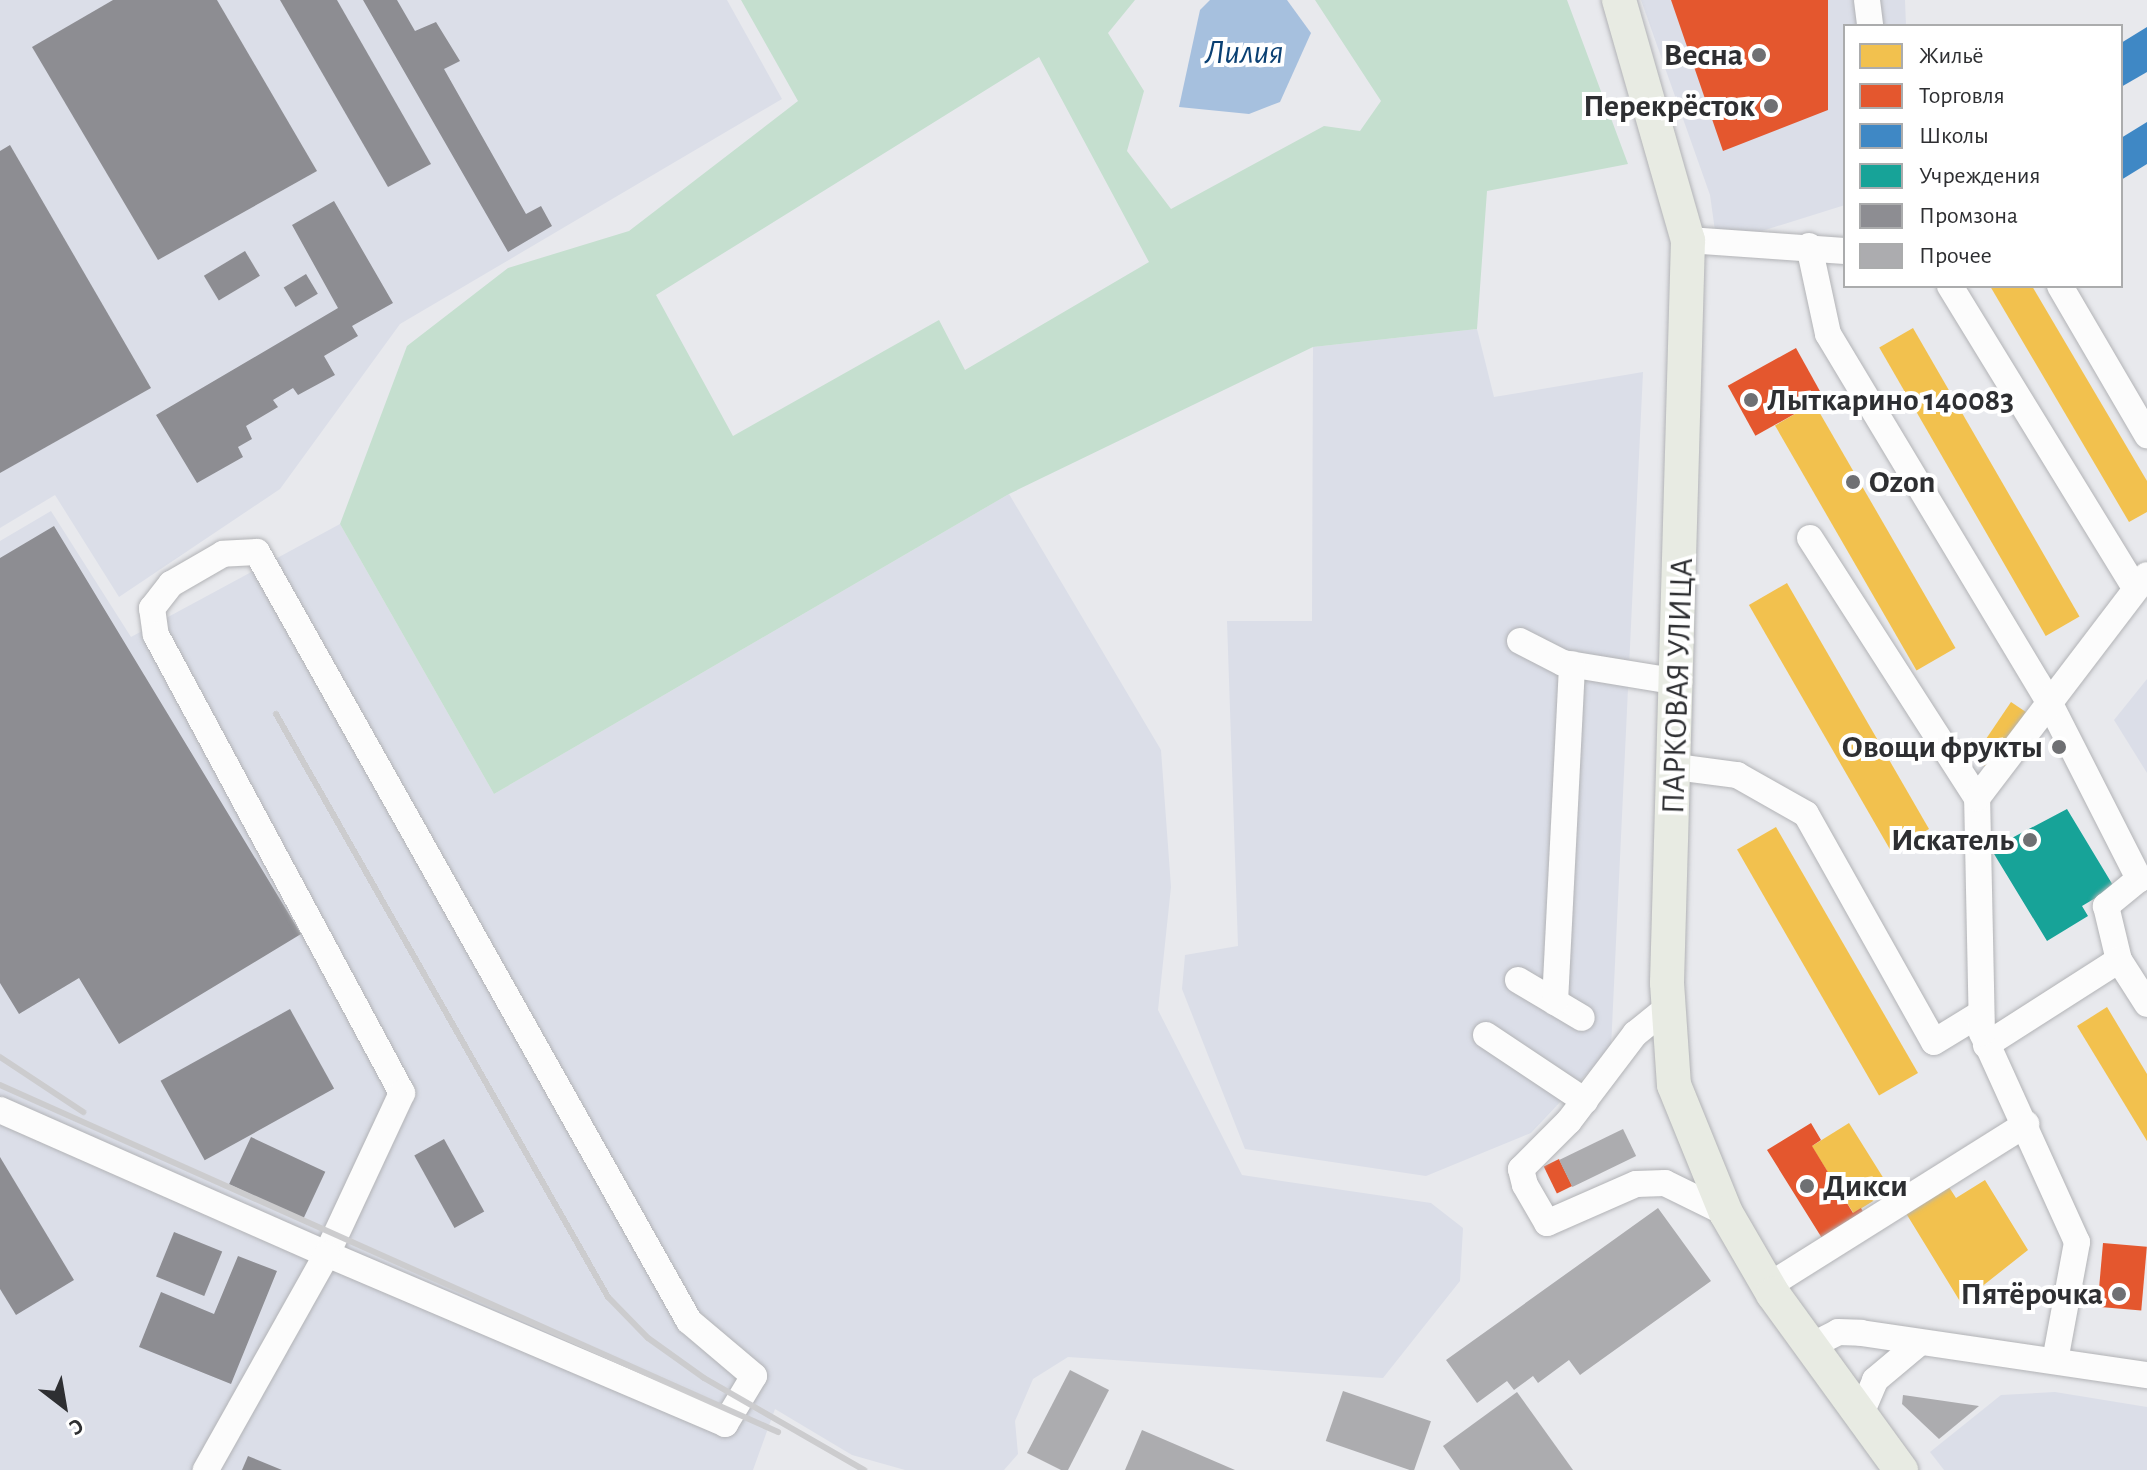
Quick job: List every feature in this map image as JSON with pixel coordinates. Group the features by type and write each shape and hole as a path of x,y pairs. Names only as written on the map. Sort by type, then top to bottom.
{"main road":[{"name":"ПАРКОВАЯ УЛИЦА","path":"1619,0 1688,240 1679,682 1667,1008 1674,1085 1726,1213 1768,1286 1901,1470"}],"street":[{"path":"1867,0 1870,24"},
{"path":"1688,240 1843,251"},
{"path":"1809,246 1828,334 2049,702 2139,879 2106,906 2119,960 2147,1004"},
{"path":"2061,288 2147,435"},
{"path":"1956,295 2140,580 1977,798"},
{"path":"1810,538 1977,798 1978,1015 1986,1045 2026,1124 2077,1242 2055,1361"},
{"path":"0,1110 327,1254 725,1424 754,1376 689,1321 282,588 257,552 223,554 171,584 152,608 156,635 402,1093 327,1254 206,1470"},
{"path":"1520,641 1536,655 1679,682"},
{"path":"1555,1002 1572,664"},
{"path":"1676,767 1737,775 1806,814 1934,1042 1978,1015"},
{"path":"1986,1045 2119,960"},
{"path":"1518,980 1582,1018"},
{"path":"1667,1008 1635,1034 1585,1101 1521,1169 1547,1223 1636,1184 1665,1183 1726,1213"},
{"path":"1486,1035 1585,1101"},
{"path":"1768,1286 2026,1124"},
{"path":"1811,1346 1838,1332 2147,1375"},
{"path":"1860,1416 1875,1380 1918,1344"}],"shaded area":[{"path":"0,0 727,0 782,99 400,324 280,489 119,597 55,495 0,528"},
{"path":"1641,0 1905,0 1906,24 1843,24 1843,206 1717,245 1710,195"},
{"path":"1477,329 1494,397 1643,372 1611,1048 1531,1133 1426,1176 1245,1149 1182,989 1185,955 1238,946 1227,621 1312,621 1313,347"},
{"path":"1009,494 1161,750 1171,887 1158,1010 1242,1175 1431,1203 1463,1228 1460,1281 1383,1378 1068,1357 1033,1379 1015,1421 1018,1454 1004,1470 905,1470 852,1455 775,1409 753,1470 0,1470 0,541 51,511 131,637 340,524 494,794"},
{"path":"2147,679 2147,773 2114,720"},
{"path":"2055,1392 2147,1407 2147,1470 1944,1470 1930,1452 2001,1395"}],"green space":[{"path":"741,0 1135,0 1108,33 1144,91 1127,151 1171,209 1324,126 1360,131 1381,101 1315,0 1567,0 1628,164 1487,191 1477,329 1313,347 1009,494 494,794 340,524 407,346 508,268 629,231 798,101","holes":["1039,57 1149,262 965,370 939,320 733,436 656,295"]}],"water":[{"name":"Лилия","path":"1210,0 1287,0 1311,33 1280,102 1249,114 1179,107 1200,10"}],"building: Жильё":[{"path":"1991,288 2033,288 2147,481 2147,512 2129,522"},
{"path":"1913,328 2080,616 2046,636 1879,348"},
{"path":"1814,403 1956,648 1917,671 1775,426"},
{"path":"1787,583 1929,829 1891,851 1749,605"},
{"path":"2011,702 2026,712 1988,768 1973,758"},
{"path":"1776,827 1918,1073 1879,1095 1737,850"},
{"path":"2107,1007 2147,1074 2147,1141 2077,1026"},
{"path":"1849,1123 1891,1190 1854,1213 1812,1146"},
{"path":"1985,1180 2028,1250 1961,1303 1904,1210 1947,1184 1956,1198"}],"building: Торговля":[{"name":"Весна","path":"1671,0 1828,0 1828,110 1723,151"},
{"path":"1796,348 1824,398 1755,436 1728,386"},
{"path":"1811,1123 1821,1140 1812,1146 1853,1213 1861,1208 1866,1217 1825,1243 1767,1150"},
{"path":"1559,1159 1572,1186 1557,1193 1544,1166"},
{"path":"2103,1243 2147,1247 2141,1311 2097,1307"}],"building: Школы":[{"path":"2147,27 2147,72 2123,86 2123,42"},
{"path":"2147,122 2147,164 2123,179 2123,137"}],"building: Учреждения":[{"path":"2067,809 2114,887 2082,906 2088,916 2047,941 1991,849"}],"building: Промзона":[{"path":"113,0 217,0 317,171 158,260 32,47"},
{"path":"280,0 337,0 431,164 388,187"},
{"path":"363,0 397,0 415,31 436,22 460,61 444,69 526,214 541,206 552,226 508,252"},
{"path":"10,145 151,388 0,473 0,151"},
{"path":"334,201 393,303 352,326 358,336 324,356 335,375 298,395 293,388 273,400 278,407 246,426 252,439 238,447 243,457 197,483 156,415 338,308 292,225"},
{"path":"245,251 260,276 219,301 204,276"},
{"path":"306,274 318,294 296,307 284,287"},
{"path":"54,526 301,934 119,1044 79,978 19,1014 0,983 0,558"},
{"path":"290,1009 334,1089 205,1160 161,1081"},
{"path":"251,1137 325,1172 303,1219 229,1184"},
{"path":"444,1139 484,1212 455,1228 414,1155"},
{"path":"0,1157 74,1280 16,1315 0,1289"},
{"path":"174,1232 222,1251 204,1296 156,1277"},
{"path":"238,1256 277,1271 231,1384 139,1347 161,1292 214,1314"},
{"path":"248,1456 282,1470 242,1470"}],"building: Прочее":[{"path":"1623,1129 1636,1156 1572,1187 1559,1160"},
{"path":"1658,1208 1711,1281 1580,1375 1569,1360 1538,1383 1533,1376 1514,1390 1507,1381 1477,1403 1446,1360"},
{"path":"1070,1370 1109,1390 1068,1470 1061,1470 1027,1453"},
{"path":"1343,1391 1431,1421 1414,1470 1326,1441"},
{"path":"1517,1392 1573,1470 1460,1470 1443,1446"},
{"path":"1903,1395 1979,1406 1939,1439 1902,1404"},
{"path":"1142,1430 1235,1470 1125,1470"}],"railway":[{"path":"276,714 608,1297 648,1338 704,1378 864,1470"},
{"path":"0,1057 83,1112"},
{"path":"0,1085 778,1432"}],"place":[{"name":"Весна","path":"1759,55"},
{"name":"Перекрёсток","path":"1771,106"},
{"name":"Лыткарино 140083","path":"1751,400"},
{"name":"Ozon","path":"1853,482"},
{"name":"Овощи фрукты","path":"2059,747"},
{"name":"Искатель","path":"2030,840"},
{"name":"Дикси","path":"1807,1186"},
{"name":"Пятёрочка","path":"2119,1294"}]}
